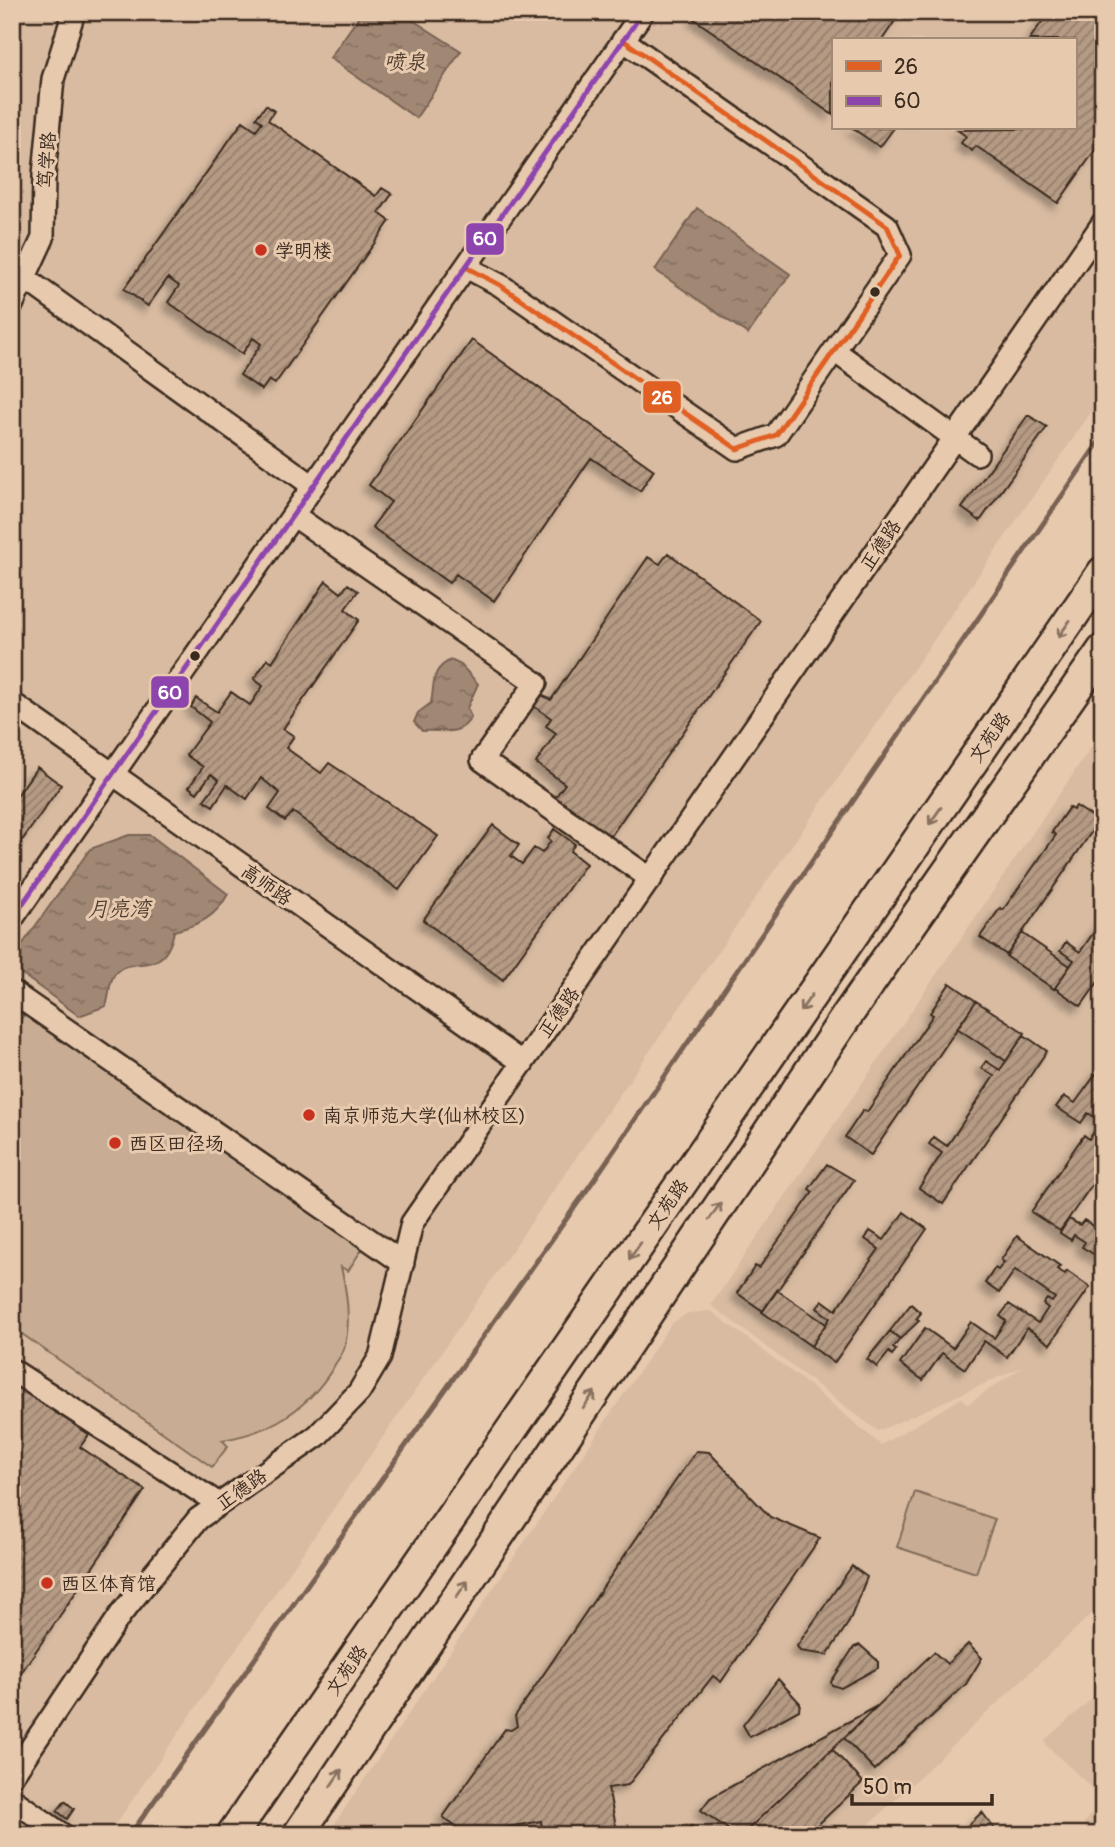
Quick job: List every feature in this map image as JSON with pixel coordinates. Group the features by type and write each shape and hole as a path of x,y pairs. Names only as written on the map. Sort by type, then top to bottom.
{"main road":[{"name":"文苑路","path":"232,1835 1103,572"},
{"path":"298,1835 846,1017 1103,650"}],"street":[{"name":"笃学路","path":"12,305 19,274 43,238 44,175 53,79 75,12"},
{"path":"12,919 643,12"},
{"path":"466,267 500,285 737,449 776,435 835,352 900,255 887,226 623,40"},
{"name":"正德路","path":"12,1776 121,1614 198,1519 317,1436 359,1392 380,1357 412,1223 1103,223"},
{"path":"19,274 313,486"},
{"path":"835,352 977,454"},
{"path":"293,515 536,682 482,760 651,878"},
{"name":"高师路","path":"12,704 523,1063"},
{"path":"12,992 402,1263"},
{"path":"12,1370 219,1504"},
{"path":"12,1799 60,1833"}],"shaded area":[{"name":"南京师范大学(仙林校区)","path":"12,12 1103,12 1103,395 108,1835 12,1835"},
{"path":"1103,730 1103,1603 858,1835 327,1835 671,1324 688,1313 711,1311 809,1385 881,1445 962,1398 968,1404 1024,1366 878,1431 711,1305"},
{"name":"西区田径场","path":"28,1009 364,1246 348,1271 341,1267 347,1308 346,1339 342,1354 323,1383 312,1396 286,1417 256,1432 222,1440 228,1446 212,1467 12,1327 12,1040 20,1038 12,1031"},
{"path":"915,1492 995,1519 976,1573 897,1547"},
{"path":"1103,1689 1103,1798 1047,1746 1045,1740"},
{"path":"1103,1799 1103,1835 1089,1835 1084,1823"}],"water":[{"name":"喷泉","path":"362,12 400,12 461,51 416,118 330,58"},
{"path":"697,208 790,274 748,334 655,270"},
{"path":"451,660 461,665 478,684 467,708 471,717 467,724 456,730 422,731 414,722 418,713 431,703 436,673"},
{"name":"月亮湾","path":"129,835 150,835 228,894 218,909 206,919 174,931 163,956 146,964 120,969 112,979 106,1006 79,1016 12,967 12,959 90,849"}],"building":[{"path":"699,12 901,12 883,38 832,38 832,114 694,19"},
{"path":"1049,12 1103,12 1103,139 1058,203 976,146 972,151 961,143 966,136 957,130 1076,130 1076,38 1030,38"},
{"name":"学明楼","path":"266,105 274,111 268,120 376,196 382,188 392,194 379,213 390,221 275,384 269,380 262,390 240,375 261,344 253,338 242,354 168,302 179,286 168,278 148,306 124,289 243,121 256,130 262,122 256,118"},
{"path":"855,130 893,130 880,147"},
{"path":"472,340 654,470 640,491 591,458 494,601 456,574 449,583 372,527 391,502 369,485"},
{"path":"1028,415 1047,427 980,521 962,508"},
{"path":"668,553 761,621 608,840 553,800 565,784 536,763 556,733 546,726 551,718 532,705 540,694 551,700 648,557 660,564"},
{"path":"326,581 341,593 348,584 358,591 345,609 359,620 283,729 294,736 286,748 321,773 329,763 438,836 399,890 293,812 285,821 269,809 280,793 261,778 247,799 227,785 213,806 204,800 219,780 211,774 197,793 189,787 203,767 186,755 210,722 191,707 196,698 217,712 231,692 250,705 263,686 254,679 268,659 272,662"},
{"path":"37,767 61,785 12,855 12,792 17,796"},
{"path":"1076,806 1099,821 1007,955 980,937 1000,908 1003,910 1056,835 1052,832 1069,807 1073,810"},
{"path":"493,825 519,845 511,856 522,864 534,848 542,853 551,841 548,838 554,829 575,844 570,851 586,864 503,980 423,920"},
{"path":"1103,919 1103,975 1081,1006 1055,988 1074,960 1060,951 1066,942 1080,952"},
{"path":"1022,933 1070,966 1054,989 1006,956"},
{"path":"950,983 976,1001 871,1155 845,1137 863,1110 867,1112 933,1015 930,1013"},
{"path":"976,1001 1025,1033 1006,1061 957,1028"},
{"path":"1024,1035 1047,1051 943,1204 919,1188 942,1153 929,1144 934,1137 947,1146 994,1076 981,1068 986,1061 1000,1070"},
{"path":"1103,1064 1103,1179 1098,1176 1060,1231 1031,1212 1084,1135 1089,1139 1101,1121 1088,1113 1081,1123 1056,1107 1064,1096 1075,1103"},
{"path":"827,1164 854,1180 763,1311 737,1293 755,1266 759,1268 813,1192 809,1189"},
{"path":"904,1212 927,1229 834,1363 811,1346 830,1318 817,1308 822,1300 836,1310 879,1249 865,1239 870,1231 884,1240"},
{"path":"1069,1219 1080,1225 1084,1220 1103,1232 1103,1260 1082,1247 1085,1242 1074,1235 1071,1240 1060,1233"},
{"path":"1017,1236 1060,1266 1057,1269 1065,1274 1067,1271 1090,1287 1050,1344 1027,1328 1007,1357 984,1341 965,1369 942,1353 923,1380 900,1364 925,1328 953,1348 971,1322 994,1338 1006,1321 1000,1316 1009,1304 1038,1323 1048,1308 1043,1304 1047,1299 1052,1302 1055,1298 1015,1270 999,1293 985,1283 995,1268 998,1270 1004,1262 1001,1260"},
{"path":"777,1290 826,1324 811,1346 762,1312"},
{"path":"911,1304 921,1313 916,1319 919,1321 900,1339 890,1331"},
{"path":"890,1331 900,1339 893,1348 896,1350 892,1355 889,1352 877,1367 867,1359"},
{"name":"西区体育馆","path":"12,1377 91,1432 80,1447 145,1490 17,1679 12,1676"},
{"path":"696,1451 709,1452 770,1517 820,1538 721,1682 713,1676 628,1785 608,1788 618,1835 543,1835 541,1821 467,1835 443,1817 505,1729 511,1730 517,1726 515,1716"},
{"path":"852,1566 867,1577 849,1622 827,1655 800,1651 797,1646"},
{"path":"968,1644 982,1658 966,1684 875,1770 844,1738 934,1652 947,1664"},
{"path":"860,1645 878,1661 878,1668 841,1688 832,1685 831,1682 854,1647"},
{"path":"778,1679 800,1703 799,1710 750,1737 743,1725"},
{"path":"877,1706 742,1835 736,1835 701,1810 710,1798"},
{"path":"832,1749 863,1782 807,1835 742,1835"},
{"path":"65,1801 74,1809 67,1819 57,1811"},
{"path":"982,1812 999,1835 958,1835"},
{"path":"691,1826 704,1835 685,1835"}],"waterway":[{"path":"130,1835 589,1187 1103,436"}],"transit line":[{"name":"60","path":"12,919 643,12"},
{"name":"26","path":"466,267 500,285 737,449 776,435 900,255 887,226 623,40"}],"place":[{"name":"学明楼","path":"261,250"},
{"name":"南京师范大学(仙林校区)","path":"309,1115"},
{"name":"西区田径场","path":"115,1143"},
{"name":"西区体育馆","path":"47,1583"}]}
